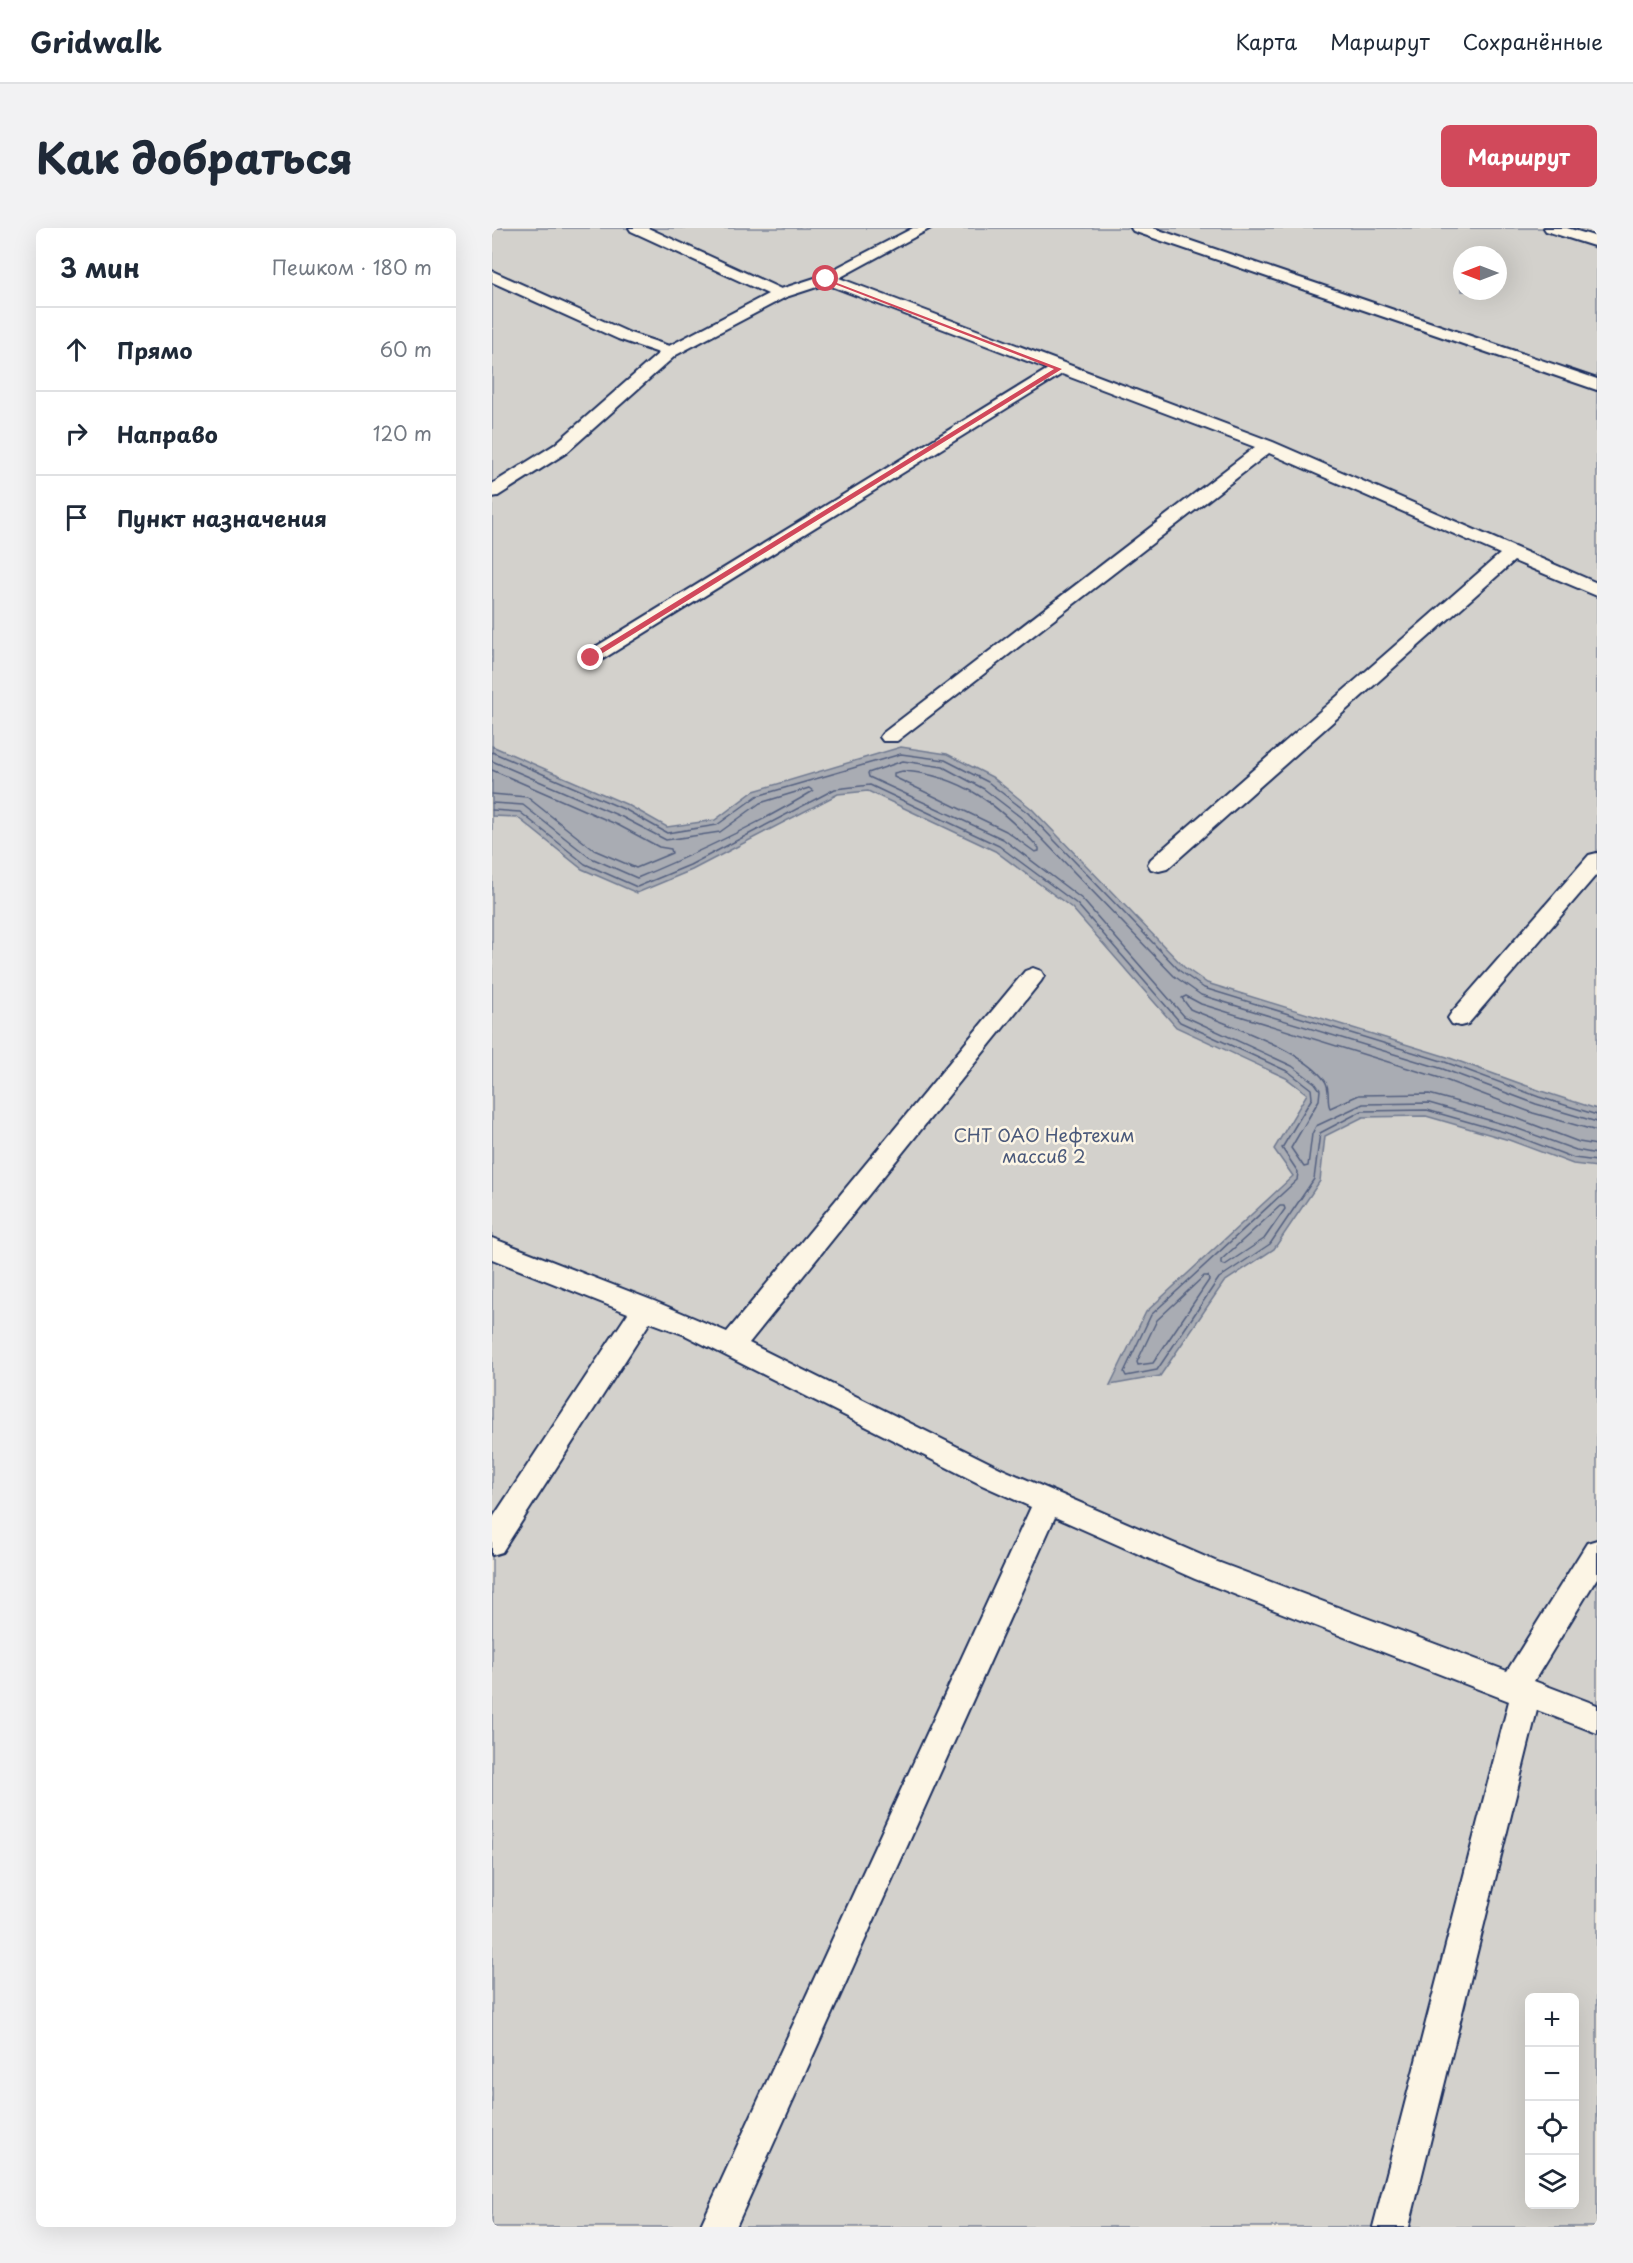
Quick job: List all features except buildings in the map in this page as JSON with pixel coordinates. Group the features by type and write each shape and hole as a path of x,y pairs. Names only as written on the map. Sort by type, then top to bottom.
{"lane":[{"path":"636,228 780,294"},
{"path":"492,492 560,449 670,352 780,294 826,279 924,228"},
{"path":"1138,228 1597,385"},
{"path":"1551,228 1597,242"},
{"path":"492,276 624,336 670,352"},
{"path":"826,279 1267,446 1597,590"},
{"path":"591,658 1059,369"},
{"path":"890,737 1267,446"},
{"path":"1159,864 1511,554"},
{"path":"1460,1018 1597,860"},
{"path":"731,1346 1034,976"},
{"path":"492,1248 694,1328 992,1477 1205,1570 1597,1719"},
{"path":"492,1543 645,1308"},
{"path":"718,2227 1048,1501"},
{"path":"1391,2227 1519,1691 1597,1552"}],"green space":[{"name":"СНТ ОАО Нефтехим массив 2","path":"492,228 1597,228 1597,2227 492,2227"}],"water":[{"path":"492,746 628,805 667,827 715,820 754,791 901,747 947,754 992,777 1032,809 1184,967 1207,983 1447,1057 1597,1109 1597,1167 1573,1164 1509,1140 1426,1116 1363,1117 1325,1136 1320,1181 1274,1249 1224,1282 1160,1376 1110,1385 1146,1312 1293,1176 1274,1149 1307,1094 1286,1078 1176,1027 1072,908 995,851 868,791 838,794 692,870 637,893 582,869 517,817 492,816"}],"route":[{"path":"591,658 1059,369 826,279"}]}
